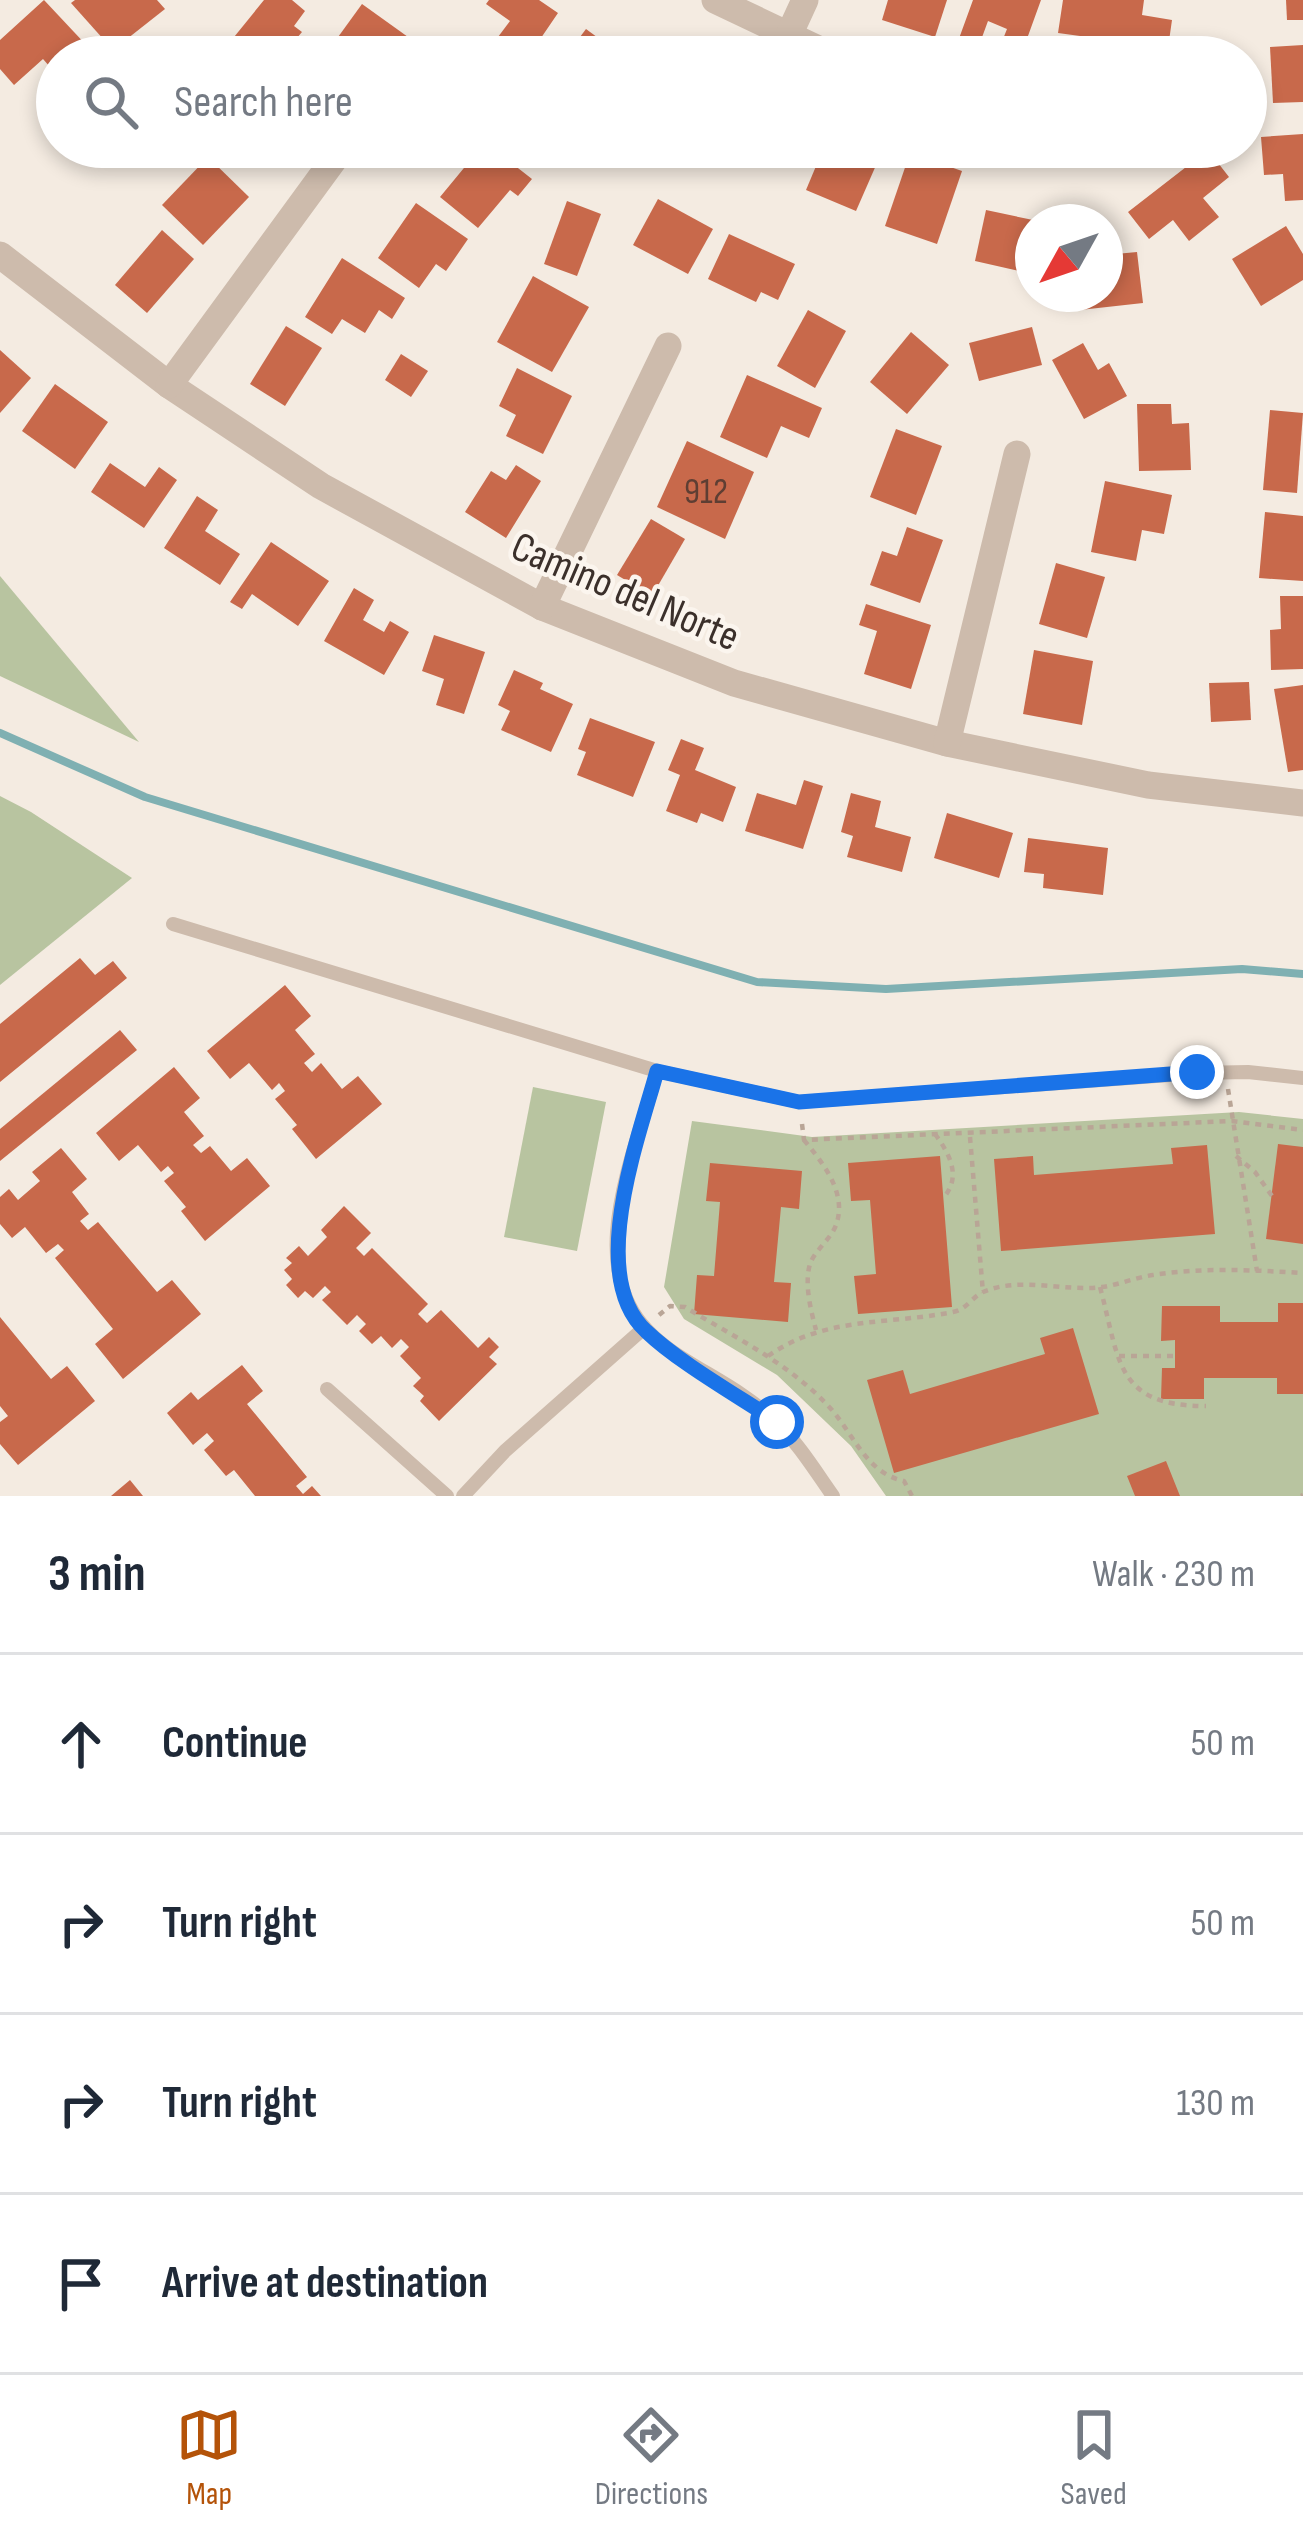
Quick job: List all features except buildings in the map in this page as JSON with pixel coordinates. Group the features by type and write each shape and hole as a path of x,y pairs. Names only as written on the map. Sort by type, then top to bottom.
{"street":[{"path":"715,0 786,36"},
{"path":"788,36 805,0"},
{"path":"169,386 328,168"},
{"name":"Camino del Norte","path":"0,255 169,386 322,486 542,607 734,683 947,743 1148,785 1303,802"},
{"path":"542,607 668,346"},
{"path":"947,743 1017,454"}],"lane":[{"path":"173,924 657,1071 799,1102 1226,1072 1303,1078"},
{"path":"657,1071 624,1190 617,1234 622,1290 643,1329 777,1422 832,1496"},
{"path":"463,1496 505,1451 643,1329"},
{"path":"327,1389 447,1496"}],"path":[{"path":"1226,1072 1257,1271"},
{"path":"799,1102 804,1140 833,1179 837,1200 838,1222 811,1263 810,1306 816,1330"},
{"path":"804,1140 1232,1121 1303,1130"},
{"path":"935,1134 950,1154 953,1172 952,1188 944,1197"},
{"path":"969,1134 982,1292"},
{"path":"1236,1156 1272,1196"},
{"path":"768,1356 816,1330 959,1312 982,1292 1032,1284 1100,1288 1149,1276 1216,1270 1303,1273"},
{"path":"1100,1288 1124,1374 1151,1399 1170,1406 1206,1406"},
{"path":"643,1329 670,1306 685,1307 768,1356 820,1398 881,1473 904,1481 912,1496"},
{"path":"1119,1356 1174,1356"}],"green space":[{"path":"0,576 139,742 0,676"},
{"path":"0,796 132,878 0,985"},
{"path":"533,1087 606,1102 577,1251 504,1237"},
{"path":"1239,1112 1303,1119 1303,1496 886,1496 851,1446 777,1375 684,1319 664,1287 692,1121 812,1137"}],"waterway":[{"path":"0,733 145,797 757,982 886,989 1242,969 1303,974"}],"route":[{"path":"777,1422 643,1329 622,1290 617,1234 624,1190 657,1071 799,1102 1197,1072"}]}
